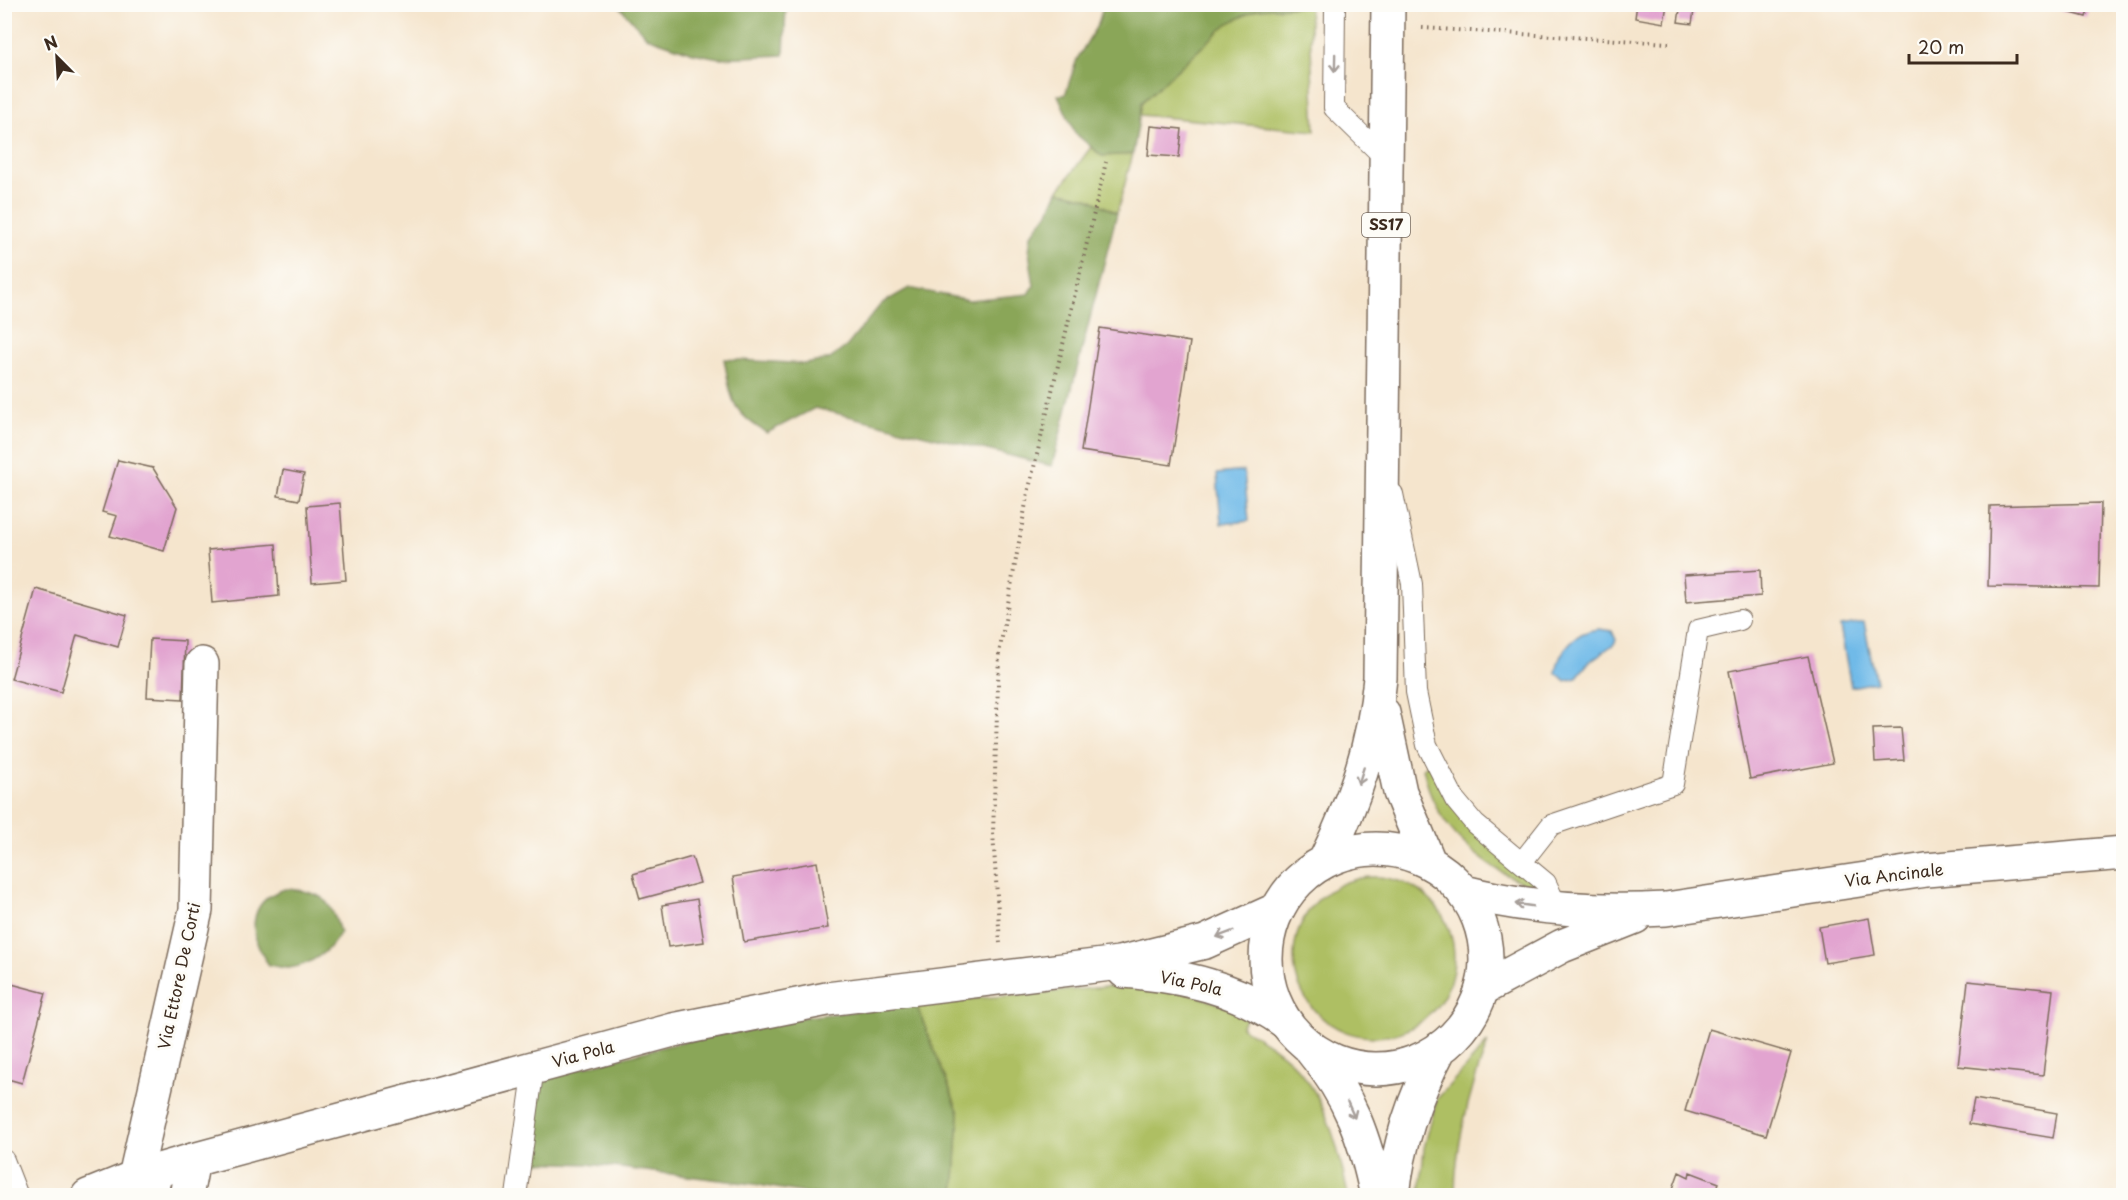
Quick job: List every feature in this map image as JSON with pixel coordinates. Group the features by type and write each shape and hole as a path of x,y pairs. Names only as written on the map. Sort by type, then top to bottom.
{"main road":[{"name":"SS17","path":"1380,678 1388,15"},
{"name":"Via Ettore De Corti","path":"186,1196 162,1175 196,910 202,664"},
{"path":"1325,861 1344,822 1366,763 1380,678"},
{"path":"1380,678 1394,768 1408,816 1429,862"},
{"path":"1377,1196 1361,1132 1351,1107 1340,1086 1296,1033 1273,999 1267,967 1269,932 1278,909 1300,880 1325,861 1347,852 1369,849 1393,850 1429,862 1446,874 1464,892 1482,930 1486,963 1482,989 1472,1011 1460,1030 1440,1048 1420,1087 1404,1130 1393,1196"},
{"name":"Via Ancinale","path":"1464,892 1494,900 1558,909 1629,911 1666,909 1926,870 2124,853"},
{"name":"Via Pola","path":"88,1196 534,1067 673,1030 758,1011 827,999 1003,976 1089,968 1149,957 1205,942 1278,909"},
{"name":"Via Ancinale","path":"1482,989 1562,946 1600,930 1666,909"},
{"name":"Via Pola","path":"1089,968 1134,972 1212,985 1253,1001 1335,1061 1367,1068 1386,1068 1413,1062 1440,1048"}],"lane":[{"path":"1335,4 1334,108 1388,161"},
{"path":"1383,446 1412,584 1416,692 1427,744 1455,800 1475,824 1546,883 1558,909"},
{"path":"1522,862 1551,825 1673,784 1698,630 1740,620"},
{"path":"516,1196 534,1067"},
{"path":"4,1160 18,1196"}],"path":[{"path":"1388,15 1508,31 1670,43"},
{"path":"1003,976 993,833 999,654 1027,497 1106,162"}],"green space":[{"path":"1104,4 1310,5 1257,9 1227,24 1142,102 1133,154 1102,156 1075,133 1058,95 1065,95 1077,59 1098,24"},
{"path":"618,5 786,5 784,55 719,58 693,53 647,37"},
{"path":"1309,6 1315,131 1140,115 1142,102 1227,24 1257,9"},
{"path":"1091,147 1102,156 1133,154 1117,213 1088,198 1058,191"},
{"path":"1058,191 1088,198 1117,213 1052,466 815,408 767,433 745,418 734,403 724,359 806,364 830,359 847,346 881,304 909,288 969,300 1029,294 1034,286 1029,252 1031,235 1049,211"},
{"path":"1429,764 1539,888 1523,883 1492,866 1463,843 1441,815 1433,800 1423,768"},
{"path":"1374,877 1390,878 1405,883 1419,890 1431,900 1441,912 1448,926 1453,941 1453,973 1448,988 1441,1002 1431,1014 1419,1024 1405,1031 1390,1036 1374,1037 1358,1036 1343,1031 1329,1024 1317,1014 1307,1002 1300,988 1295,973 1294,957 1295,941 1300,926 1307,912 1317,900 1329,890 1343,883 1358,878"},
{"path":"285,889 308,892 323,899 333,912 340,933 331,946 312,961 289,968 269,965 257,943 255,931 257,911 263,902"},
{"path":"1139,984 1177,989 1249,1014 1241,1027 1290,1060 1303,1075 1320,1102 1337,1148 1348,1195 954,1195 959,1113 916,1004"},
{"path":"916,1004 959,1113 954,1195 817,1195 753,1184 588,1164 534,1162 540,1078 761,1022"},
{"path":"1488,1042 1465,1117 1458,1156 1455,1195 1420,1195 1424,1148 1437,1099"}],"water":[{"path":"1244,471 1249,521 1221,524 1217,474"},
{"path":"1864,622 1876,682 1851,687 1840,626"},
{"path":"1599,629 1612,631 1616,640 1614,644 1589,662 1576,678 1566,681 1556,673 1565,649 1576,637"}],"building":[{"path":"1637,4 1667,4 1664,23 1635,18"},
{"path":"1681,4 1695,4 1692,24 1678,22"},
{"path":"2038,4 2090,4 2086,17"},
{"path":"1151,126 1182,129 1179,157 1148,155"},
{"path":"1100,328 1190,342 1171,465 1081,451"},
{"path":"118,460 153,468 177,507 164,551 110,536 117,516 102,512"},
{"path":"283,470 304,474 299,500 278,496"},
{"path":"340,503 346,580 312,583 307,506"},
{"path":"2101,503 2099,588 1988,586 1990,506"},
{"path":"276,544 279,596 212,603 208,550"},
{"path":"1760,570 1761,596 1686,602 1684,575"},
{"path":"36,589 127,615 118,647 77,635 61,692 11,679"},
{"path":"150,639 185,641 183,699 147,697"},
{"path":"1808,656 1833,763 1750,779 1729,671"},
{"path":"1901,728 1904,760 1875,762 1873,729"},
{"path":"692,857 700,883 640,899 633,874"},
{"path":"817,862 828,928 744,942 733,877"},
{"path":"697,899 704,942 668,947 662,905"},
{"path":"1869,918 1875,955 1825,963 1819,927"},
{"path":"1968,981 2053,990 2043,1075 1958,1066"},
{"path":"4,982 46,993 22,1083 4,1078"},
{"path":"1709,1029 1791,1053 1766,1135 1685,1111"},
{"path":"1974,1099 2057,1113 2053,1138 1969,1124"},
{"path":"1679,1172 1689,1177 1690,1172 1719,1183 1714,1196 1671,1194"}]}
